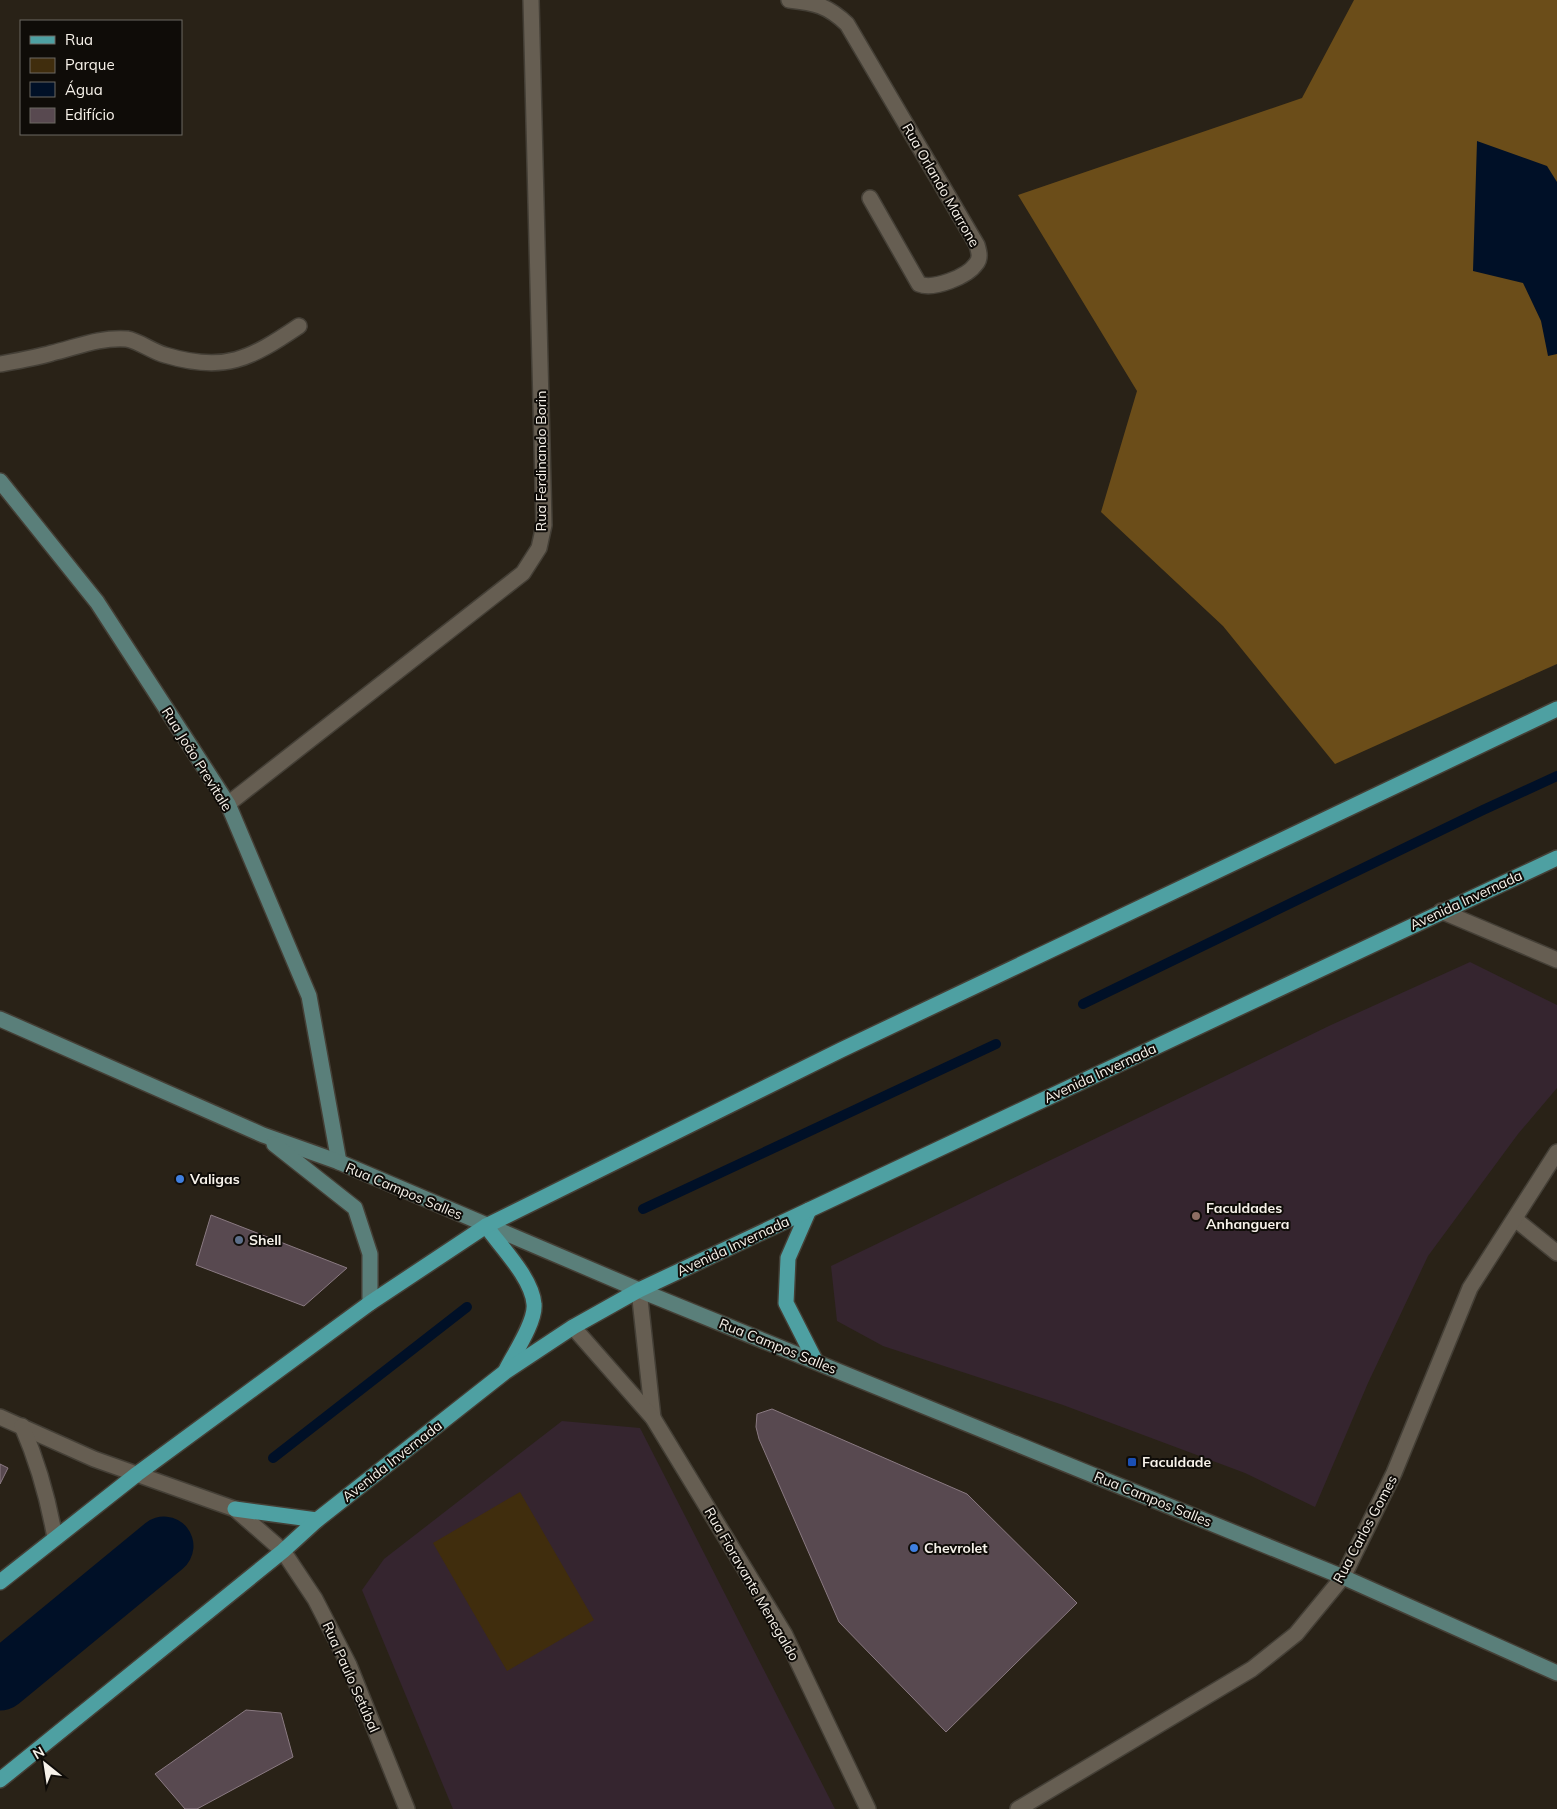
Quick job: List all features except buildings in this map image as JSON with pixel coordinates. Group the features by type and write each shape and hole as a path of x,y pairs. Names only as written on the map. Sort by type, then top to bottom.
{"main road":[{"name":"Rua João Previtale","path":"0,481 97,602 228,804 308,996 339,1162"},
{"path":"0,1582 137,1474 370,1303 486,1226 842,1050 1557,710"},
{"name":"Avenida Invernada","path":"0,1780 283,1551 318,1520 505,1372 574,1327 639,1290 1557,858"},
{"name":"Rua Campos Salles","path":"0,1019 263,1135 339,1162 639,1290 815,1360 1343,1577 1557,1673"},
{"path":"263,1135 355,1208 370,1254 370,1303"},
{"path":"809,1210 788,1258 786,1303 815,1360"},
{"path":"486,1226 529,1284 534,1305 529,1326 505,1372"},
{"path":"235,1509 318,1520"}],"street":[{"name":"Rua Ferdinando Borin","path":"228,804 523,573 540,548 544,525 531,0"},
{"name":"Rua Orlando Marrone","path":"789,0 817,4 834,11 847,24 978,245 980,254 977,262 971,269 937,286 927,287 919,284 870,198"},
{"path":"0,364 51,354 98,340 129,340 159,354 186,361 227,364 262,351 299,326"},
{"path":"1441,911 1557,960"},
{"name":"Rua Carlos Gomes","path":"1018,1809 1252,1669 1296,1634 1343,1577 1394,1473 1470,1288 1557,1152"},
{"path":"1515,1219 1557,1253"},
{"name":"Rua Fioravante Menegaldo","path":"639,1290 653,1418"},
{"name":"Rua Fioravante Menegaldo","path":"574,1327 653,1418 785,1635 868,1809"},
{"path":"0,1417 94,1459 235,1509"},
{"path":"22,1426 36,1457 46,1491 55,1538"},
{"name":"Rua Paulo Setúbal","path":"235,1509 283,1551 315,1599 349,1665 407,1809"}],"shaded area":[{"path":"1354,0 1557,0 1557,664 1335,764 1223,626 1101,512 1137,391 1018,195 1302,98"},
{"name":"Faculdades Anhanguera","path":"1470,962 1557,1005 1557,1088 1518,1134 1428,1256 1368,1383 1315,1507 1245,1473 1063,1405 883,1346 837,1321 831,1266 1331,1025"},
{"path":"562,1421 640,1428 835,1809 453,1809 362,1590 384,1559"}],"green space":[{"path":"520,1492 594,1620 507,1671 433,1543"}],"water":[{"path":"1477,141 1547,166 1557,182 1557,354 1548,356 1541,321 1523,283 1473,271"}],"waterway":[{"path":"1083,1004 1557,776"},
{"path":"643,1209 996,1044"},
{"path":"273,1458 467,1307"},
{"path":"0,1681 164,1546"}],"place":[{"name":"Valigas","path":"180,1179"},
{"name":"Faculdades Anhanguera","path":"1196,1216"},
{"name":"Shell","path":"239,1240"},
{"name":"Faculdade","path":"1132,1462"},
{"name":"Chevrolet","path":"914,1548"}]}
